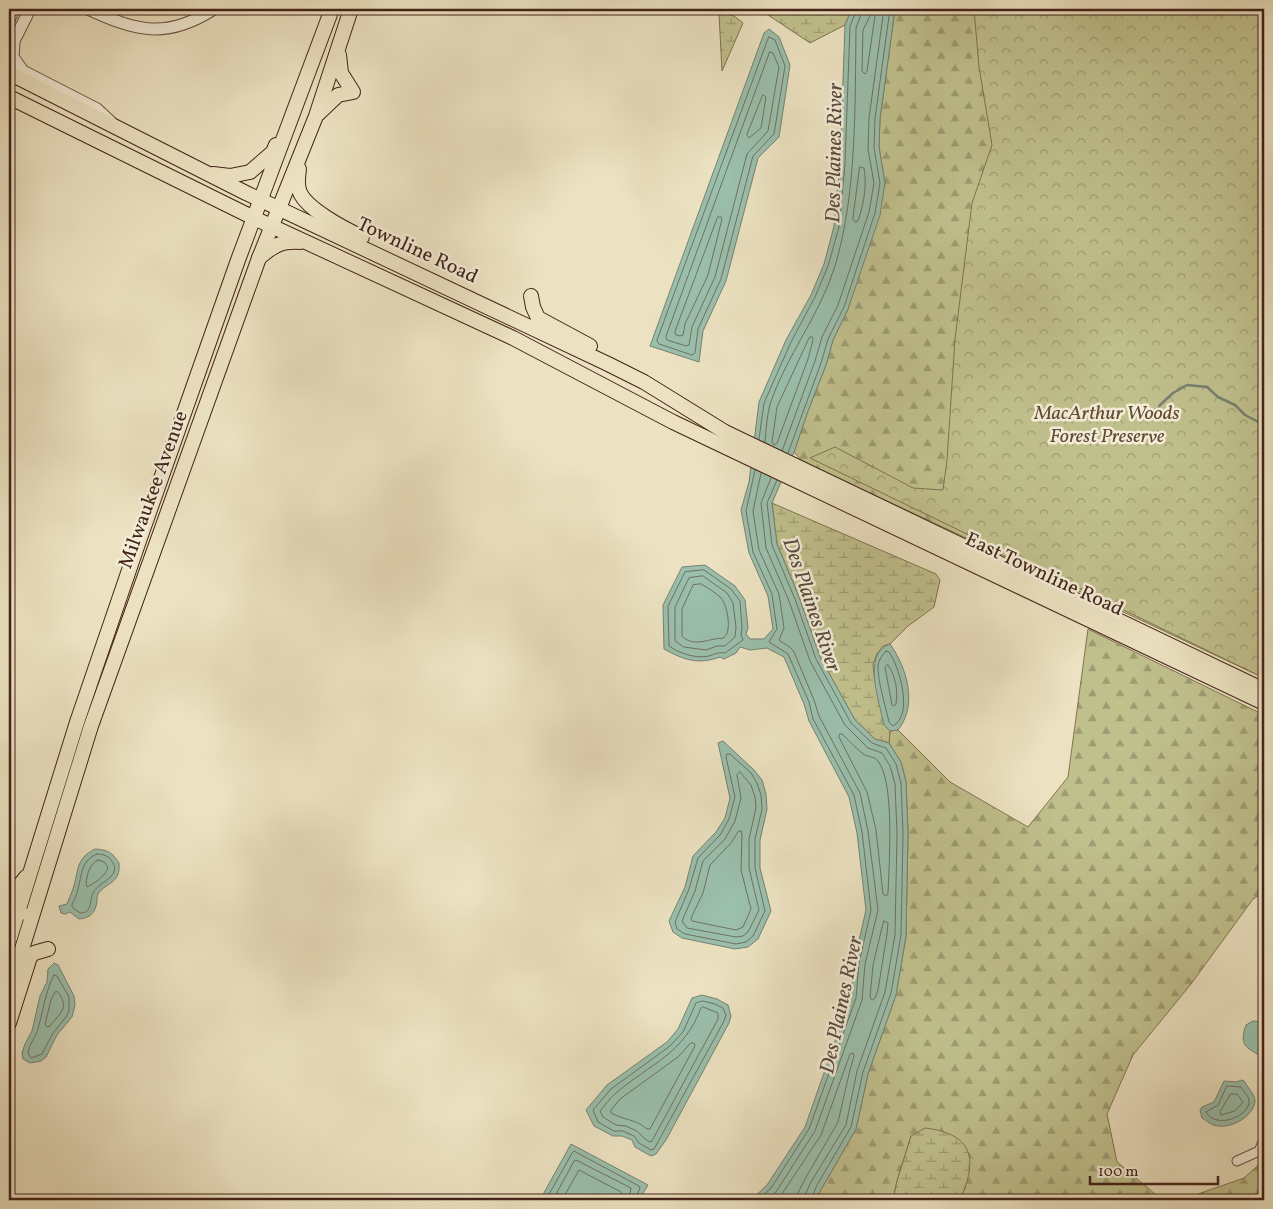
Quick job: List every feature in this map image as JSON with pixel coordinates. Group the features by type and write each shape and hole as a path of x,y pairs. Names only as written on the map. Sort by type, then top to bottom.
{"main road":[{"name":"Milwaukee Avenue","path":"9,939 13,910 30,872 77,722 254,218 332,9"},
{"name":"Milwaukee Avenue","path":"9,991 91,726 259,258 316,116 352,10"},
{"path":"316,116 338,95 353,92 340,73 339,46"},
{"path":"206,174 230,176 250,172 273,152 312,61"},
{"name":"Townline Road","path":"9,73 206,174 499,311 644,382 723,438"},
{"name":"Townline Road","path":"9,97 303,242 513,338 673,422 723,438 806,478"},
{"path":"299,161 299,191 308,204 348,231 482,294 499,311"},
{"path":"259,258 271,247 286,241 303,242"},
{"path":"531,296 538,318 632,368 644,382"},
{"name":"East Townline Road","path":"806,478 1264,690"},
{"name":"East Townline Road","path":"806,478 1264,703"},
{"path":"9,893 18,887 30,872"},
{"path":"9,1023 30,958 34,953 48,949"}],"street":[{"path":"9,20 14,9"},
{"path":"30,9 11,44 13,57 23,71 97,109 116,128"},
{"path":"88,9 126,25 156,30 170,28 194,20 214,9"},
{"path":"13,910 33,917"},
{"path":"9,939 24,942"},
{"path":"1237,1161 1258,1151 1264,1140"}],"green space":[{"path":"759,9 852,9 845,25 810,43"},
{"name":"MacArthur Woods Forest Preserve","path":"895,9 1264,9 1264,678 802,461 794,452 826,365 833,340 848,309 885,183 879,147 880,119"},
{"name":"MacArthur Woods Forest Preserve","path":"974,9 1264,9 1264,678 810,458 835,447 913,488 943,490 947,460 955,339 972,203 992,145 979,67"},
{"path":"719,14 734,16 743,23 722,71"},
{"path":"772,503 936,574 940,580 934,607 908,626 890,644 883,646 873,664 884,725 890,731 889,743 875,739 855,720 820,657 799,597 777,544"},
{"path":"1088,629 1264,715 1264,892 1253,899 1191,984 1133,1055 1107,1114 1117,1162 1162,1200 960,1200 966,1186 911,1136 893,1200 815,1200 856,1129 868,1074 896,995 906,936 908,833 906,782 901,762 889,743 890,731 898,730 950,782 1028,827 1068,777"},
{"path":"925,1128 954,1136 968,1151 970,1161 969,1173 960,1200 893,1200 911,1136"},
{"path":"1264,1160 1264,1200 1181,1200 1244,1178"}],"water":[{"path":"852,9 895,9 880,119 879,147 885,183 880,215 848,309 833,340 826,365 794,452 772,503 777,544 799,597 820,657 855,720 875,739 889,743 901,762 906,782 908,833 906,936 896,995 868,1074 856,1129 815,1200 751,1200 767,1185 805,1127 851,996 854,962 866,910 857,833 849,797 809,721 804,704 784,657 767,648 750,650 740,647 736,653 724,659 720,657 698,661 678,656 664,649 663,605 682,567 705,565 735,586 745,600 748,628 746,634 750,639 764,639 773,629 768,596 749,553 741,510 749,482 759,402 786,340 811,295 824,264 834,226 840,164 845,25"},
{"path":"769,29 779,37 790,65 779,137 758,158 726,281 703,331 699,362 650,346 764,33"},
{"path":"890,644 905,675 909,698 904,720 898,730 890,731 884,725 876,692 874,668 876,657 881,649"},
{"path":"723,741 762,780 766,794 767,809 760,840 760,868 771,911 758,939 748,947 735,949 682,938 673,932 669,921 685,887 693,856 716,832 725,818 730,798 718,743"},
{"path":"95,849 109,852 114,856 119,863 118,875 98,894 95,909 89,916 79,919 70,912 61,913 59,906 67,904 81,861"},
{"path":"54,963 58,965 74,996 75,1005 72,1017 57,1035 46,1057 41,1061 30,1063 23,1059 22,1053 32,1031 40,996 47,982 48,969"},
{"path":"702,995 717,999 728,1005 731,1016 729,1023 666,1140 656,1154 651,1156 635,1147 632,1140 622,1136 613,1136 594,1126 586,1110 607,1085 667,1042 678,1029 692,998"},
{"path":"1253,1021 1264,1022 1264,1058 1249,1049 1244,1042 1246,1025"},
{"path":"1224,1081 1237,1082 1244,1081 1255,1098 1254,1106 1247,1116 1236,1123 1224,1126 1216,1126 1202,1118 1200,1110 1202,1107 1214,1102"},
{"path":"571,1144 648,1185 639,1200 540,1200"}],"waterway":[{"path":"1154,417 1160,405 1173,393 1187,385 1207,387 1218,397 1235,405 1245,415 1264,425"}],"water label":[{"name":"Des Plaines River","path":"835,153"},
{"name":"Des Plaines River","path":"811,605"},
{"name":"Des Plaines River","path":"842,1005"}]}
